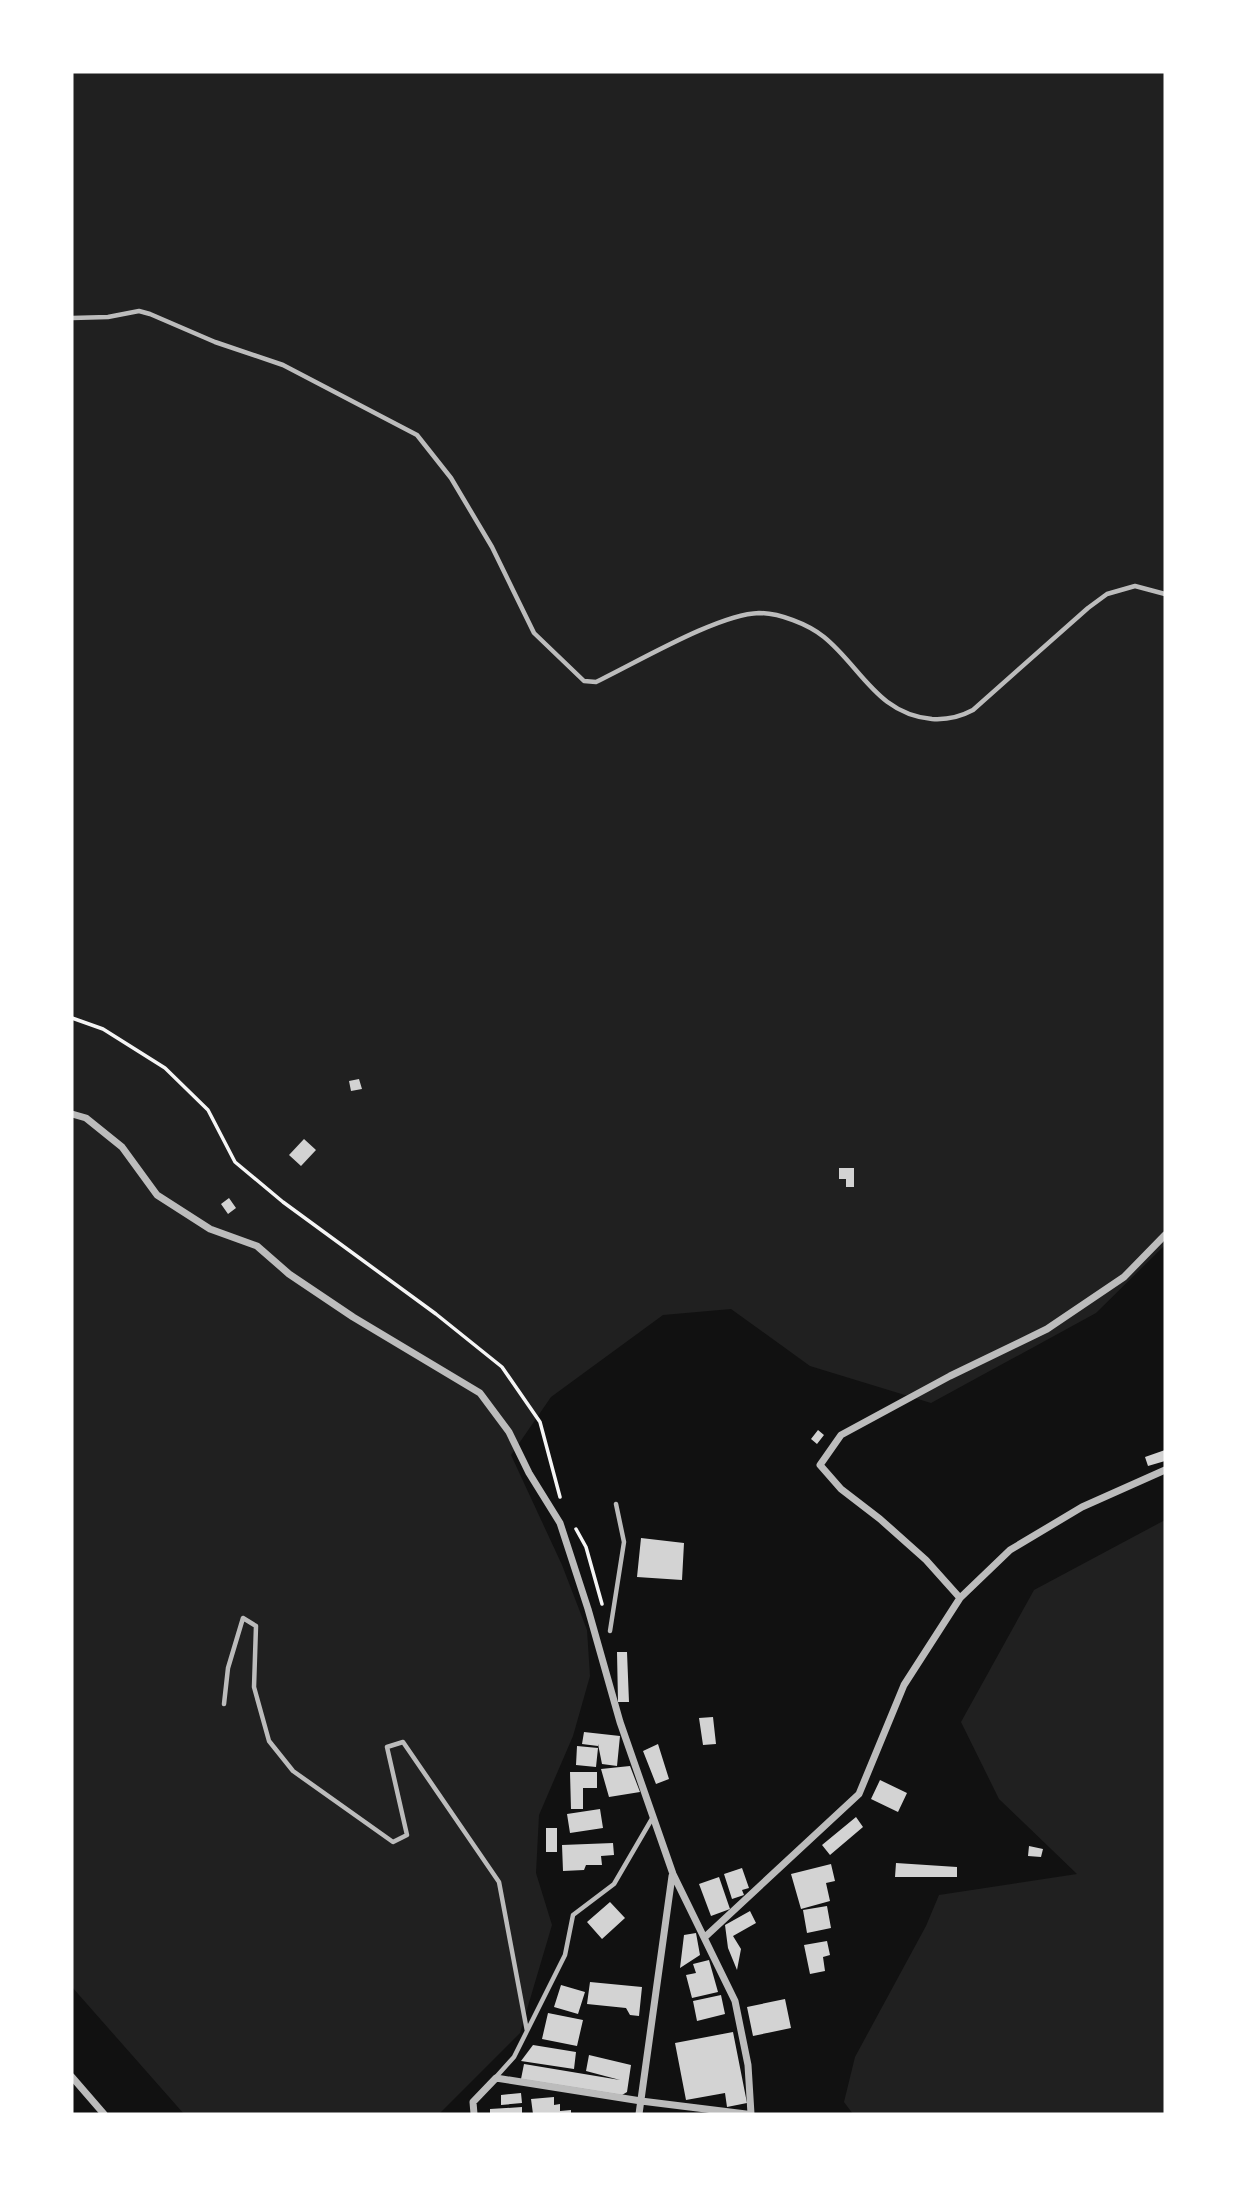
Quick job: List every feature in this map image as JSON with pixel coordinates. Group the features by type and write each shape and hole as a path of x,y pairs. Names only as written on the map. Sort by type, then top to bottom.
{"street":[{"path":"72,1114 86,1118 122,1147 157,1195 209,1229 257,1246 289,1273 354,1317 480,1393 509,1432 529,1473 560,1523 620,1722 673,1874 735,2001 748,2065 751,2114"},
{"path":"960,1598 926,1560 841,1489 820,1465 841,1435 950,1376 1046,1329 1124,1277 1165,1235"},
{"path":"705,1937 859,1794 904,1685 960,1598 1010,1550 1082,1507 1165,1470"},
{"path":"639,2114 673,1874"},
{"path":"72,2077 104,2114"},
{"path":"474,2114 473,2102 496,2078 746,2114"}],"lane":[{"path":"72,318 108,317 139,311 150,314 215,342 283,365 417,435 451,478 492,547 534,633 584,681 596,682 721,621 758,613 780,617 823,636 871,688 905,713 944,720 964,715 973,709 1107,594 1135,586 1165,594"},
{"path":"610,1631 624,1542 616,1504"},
{"path":"224,1704 228,1668 243,1618 256,1626 254,1688 269,1741 293,1771 393,1842 407,1835 387,1747 403,1742 499,1882 527,2031"},
{"path":"496,2078 514,2057 565,1955 573,1915 614,1884 654,1815"}],"path":[{"path":"72,1018 103,1028 165,1068 208,1111 235,1162 283,1202 436,1314 502,1367 540,1422 565,1506"},
{"path":"575,1527 586,1547 603,1607"}],"shaded area":[{"path":"72,72 1165,72 1165,1245 1096,1313 931,1403 810,1366 731,1309 663,1315 551,1397 511,1455 562,1565 587,1630 590,1676 573,1736 539,1815 536,1873 552,1925 520,2033 439,2114 184,2114 72,1987"},
{"path":"1165,1520 1165,2114 853,2114 844,2102 855,2057 926,1926 939,1895 1077,1874 999,1799 961,1722 1034,1590"}],"building":[{"path":"359,1079 362,1089 351,1091 349,1081"},
{"path":"304,1139 316,1150 301,1166 289,1155"},
{"path":"839,1168 854,1168 854,1187 846,1187 846,1179 839,1179"},
{"path":"229,1198 236,1208 228,1214 221,1204"},
{"path":"818,1430 824,1435 817,1444 811,1439"},
{"path":"1165,1450 1165,1461 1148,1466 1145,1457"},
{"path":"641,1538 684,1543 682,1580 637,1577"},
{"path":"617,1652 627,1652 629,1702 618,1702"},
{"path":"713,1717 716,1744 703,1745 699,1718"},
{"path":"584,1732 620,1736 617,1766 602,1764 598,1744 582,1744"},
{"path":"658,1744 669,1779 656,1784 643,1751"},
{"path":"577,1746 598,1748 596,1767 576,1765"},
{"path":"630,1766 640,1792 609,1797 601,1769"},
{"path":"570,1772 597,1772 597,1788 583,1788 583,1809 571,1809"},
{"path":"880,1780 907,1793 898,1812 871,1799"},
{"path":"600,1809 603,1828 570,1833 567,1814"},
{"path":"856,1817 863,1827 830,1855 822,1845"},
{"path":"546,1828 557,1828 557,1852 546,1852"},
{"path":"613,1843 614,1855 601,1856 602,1865 586,1865 584,1870 563,1871 562,1845"},
{"path":"1029,1846 1043,1849 1041,1857 1028,1856"},
{"path":"896,1863 957,1867 957,1877 895,1877"},
{"path":"831,1864 835,1881 826,1883 830,1901 801,1909 791,1874"},
{"path":"742,1868 749,1888 742,1890 744,1895 732,1899 724,1874"},
{"path":"719,1877 730,1909 711,1916 699,1884"},
{"path":"610,1902 625,1918 602,1939 587,1922"},
{"path":"827,1906 831,1928 807,1933 803,1910"},
{"path":"750,1911 756,1923 733,1936 741,1949 737,1970 728,1948 725,1925"},
{"path":"696,1933 700,1955 680,1968 684,1935"},
{"path":"827,1941 830,1955 823,1957 825,1971 810,1974 804,1945"},
{"path":"709,1960 718,1992 692,1998 686,1975 696,1973 693,1964"},
{"path":"590,1982 642,1987 639,2016 630,2015 626,2008 587,2004"},
{"path":"561,1985 585,1992 578,2014 554,2007"},
{"path":"721,1995 725,2014 697,2021 693,2001"},
{"path":"785,1999 791,2028 753,2036 747,2007"},
{"path":"548,2013 583,2020 577,2046 542,2039"},
{"path":"733,2032 747,2103 727,2107 725,2093 686,2100 675,2043"},
{"path":"533,2045 576,2052 574,2069 521,2061"},
{"path":"589,2055 631,2065 627,2092 622,2095 521,2079 524,2064 620,2080 586,2071"},
{"path":"521,2093 522,2103 501,2105 501,2095"},
{"path":"554,2097 554,2105 560,2104 560,2111 571,2110 571,2114 533,2114 531,2099"},
{"path":"522,2107 522,2114 490,2114 490,2109"}]}
